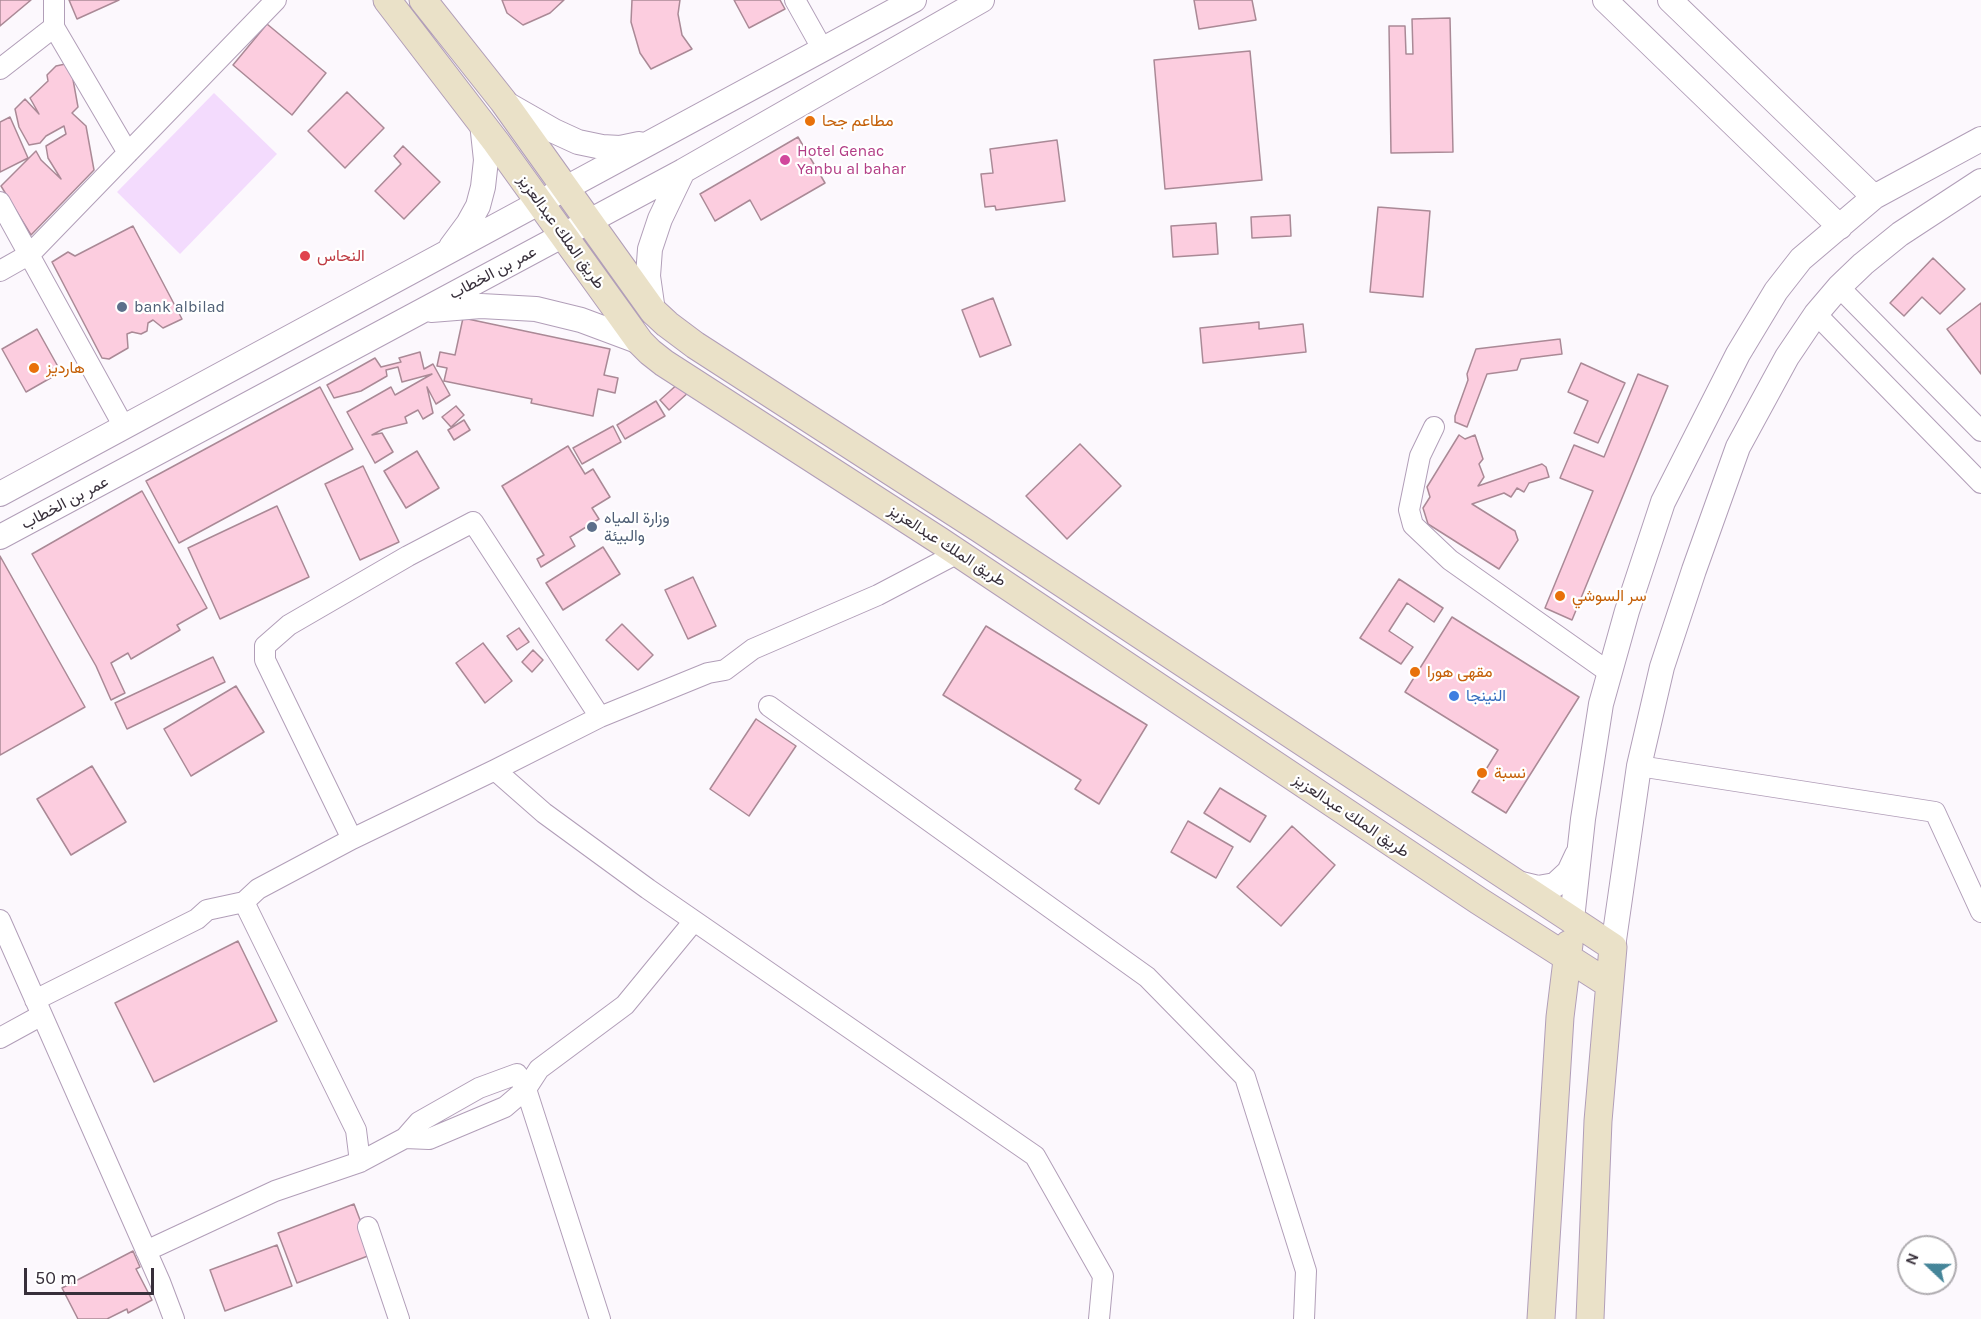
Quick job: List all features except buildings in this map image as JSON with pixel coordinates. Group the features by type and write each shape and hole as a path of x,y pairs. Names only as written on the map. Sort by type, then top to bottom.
{"main road":[{"name":"طريق الملك عبدالعزيز","path":"387,0 482,123 640,342 664,363 958,553 1459,888 1609,984"},
{"name":"طريق الملك عبدالعزيز","path":"423,0 503,101 653,310 667,324 695,345 980,529 1613,947"},
{"path":"1541,1319 1560,1017 1572,919"},
{"path":"1590,1319 1598,1120 1613,947"}],"street":[{"path":"54,0 54,27 128,153"},
{"path":"0,271 30,254 276,0"},
{"path":"795,0 823,50"},
{"path":"0,494 914,0"},
{"name":"عمر بن الخطاب","path":"0,537 590,222 982,0"},
{"path":"1605,0 1840,227"},
{"path":"1670,0 1874,197"},
{"path":"2,63 54,27"},
{"path":"503,101 554,131 578,142 621,148 656,140"},
{"path":"446,253 468,224 478,206 486,160 482,123"},
{"path":"1572,919 1579,850 1601,704 1627,611 1663,502 1737,354 1776,291 1801,260 1874,197 1981,139"},
{"path":"653,310 648,276 650,249 660,219 683,171"},
{"path":"1613,947 1640,766 1662,667 1738,447 1787,357 1816,314 1839,287 1900,234 1981,181"},
{"path":"0,202 124,427"},
{"path":"1839,287 1981,431"},
{"path":"423,311 481,306 536,309 581,320 640,342"},
{"path":"1816,314 1981,483"},
{"path":"1434,427 1420,456 1409,510 1413,525 1450,560 1610,673"},
{"path":"352,839 265,660 264,646 288,625 408,556 473,522 600,717"},
{"path":"0,1038 39,1008 198,919 207,910 244,902 258,889 352,839 600,717 708,673 725,670 753,649 878,595 958,553"},
{"path":"770,706 1147,977 1245,1077 1306,1271 1304,1319"},
{"path":"1640,766 1935,812 1981,912"},
{"path":"495,770 544,813 694,921 1035,1156 1103,1276 1100,1319"},
{"path":"1517,883 1538,888 1555,885 1569,872 1579,850"},
{"path":"244,902 356,1130 360,1162"},
{"path":"0,920 174,1319"},
{"path":"405,1138 429,1139 505,1107 526,1089 539,1069 625,1005 694,921"},
{"path":"146,1251 275,1191 360,1162 405,1138 419,1122 479,1088 517,1074 526,1089 600,1319"},
{"path":"368,1227 399,1319"}],"shaded area":[{"path":"214,93 277,154 180,254 117,192"}],"place":[{"name":"مطاعم جحا","path":"810,121"},
{"name":"Hotel Genac Yanbu al bahar","path":"785,160"},
{"name":"النحاس","path":"305,256"},
{"name":"bank albilad","path":"122,307"},
{"name":"هارديز","path":"34,368"},
{"name":"وزارة المياه والبيئة","path":"592,527"},
{"name":"سر السوشي","path":"1560,596"},
{"name":"مقهى هورا","path":"1415,672"},
{"name":"النينجا","path":"1454,696"},
{"name":"نسبة","path":"1482,773"}]}
